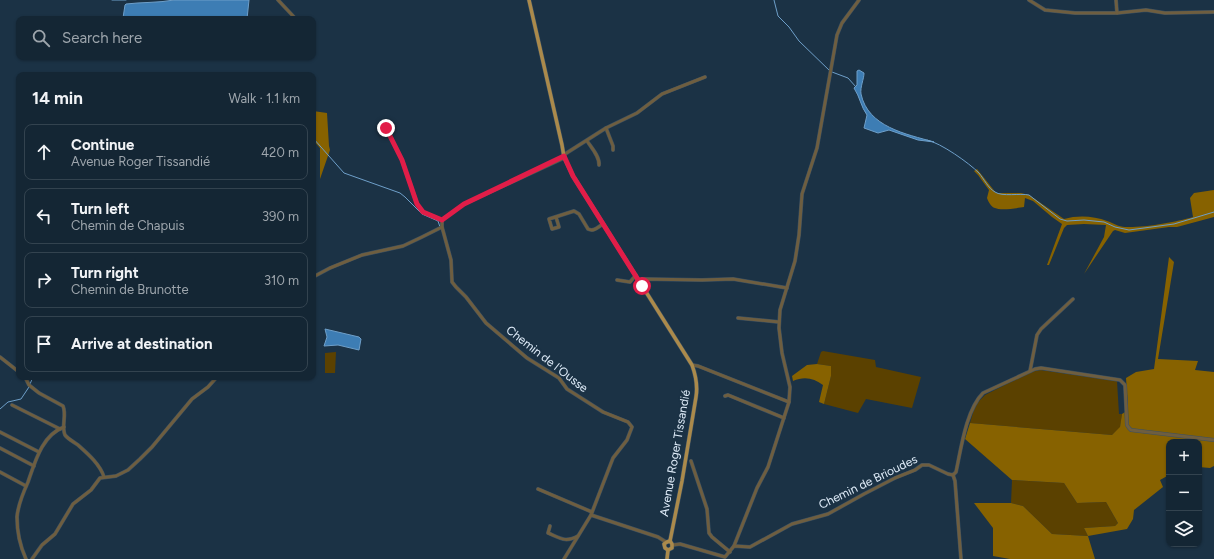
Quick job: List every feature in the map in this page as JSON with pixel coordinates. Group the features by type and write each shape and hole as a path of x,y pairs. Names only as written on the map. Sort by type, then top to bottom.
{"main road":[{"name":"Avenue Roger Tissandié","path":"529,0 564,156 573,176 692,365 696,378 697,390 682,481 668,542"},
{"path":"667,559 668,550 672,548 673,545 668,542 664,547 668,550"}],"street":[{"path":"278,0 293,16"},
{"path":"673,545 680,544 725,558 734,546 757,488 768,467 789,402 790,387 782,353 779,322 780,310 795,261 799,235 802,194 817,148 839,28 859,0"},
{"path":"1029,0 1045,10 1075,13 1117,13 1146,10 1165,13 1214,12"},
{"path":"1116,0 1117,13"},
{"path":"386,128 402,160 417,204 423,212 442,220 464,204 564,156 606,128 637,113 662,94 704,77"},
{"path":"606,128 613,146 613,150"},
{"path":"587,141 597,157 599,165"},
{"path":"556,217 574,211 579,214 588,230 591,231 594,231 603,224"},
{"name":"Chemin de l'Ousse","path":"442,220 442,227 451,260 452,282 466,297 486,323 527,358 559,378 567,389 603,412 628,422 632,427 627,440 613,458 591,514 564,559"},
{"path":"316,275 362,255 403,246 442,227"},
{"path":"617,280 630,282 636,275"},
{"path":"639,280 734,279 787,288"},
{"path":"1030,371 1041,329 1073,298"},
{"path":"738,318 779,322"},
{"path":"0,357 16,370"},
{"path":"692,365 698,366 789,402"},
{"path":"961,559 953,475 956,472 971,412 978,399 983,394 1030,371 1041,368 1120,380 1125,385 1127,424 1131,430 1214,440"},
{"path":"27,380 29,385 40,394 63,406 65,410 64,427 66,437 87,454 99,467 104,477"},
{"path":"32,559 42,545 55,534 73,504 91,490 100,478 116,476 128,470 152,447 192,399 208,387 214,380"},
{"path":"725,396 728,395 784,418"},
{"path":"12,405 60,429"},
{"path":"26,559 18,535 17,521 19,505 39,452 51,436 64,427"},
{"path":"0,432 39,452"},
{"path":"0,448 34,466"},
{"path":"691,461 706,509 709,533 730,552"},
{"name":"Chemin de Brioudes","path":"734,546 750,547 792,524 828,514 894,478 915,470 922,465 929,465 953,475"},
{"path":"0,472 26,486"},
{"path":"538,489 591,514 658,537 668,542"},
{"path":"550,526 548,532 563,539 570,539 578,535"}],"shaded area":[{"path":"316,111 327,113 330,150 320,179 320,148 316,143"},
{"path":"977,169 996,193 1021,193 1029,195 1064,219 1091,217 1125,227 1141,227 1169,223 1193,217 1190,198 1194,193 1214,190 1214,217 1177,227 1125,233 1115,230 1084,274 1104,237 1106,225 1067,225 1064,228 1049,265 1047,265 1062,224 1033,201 1025,198 1024,207 998,209 994,207 990,204 987,198 989,190 974,171"},
{"path":"1169,257 1174,262 1158,359 1198,361 1195,370 1214,372 1214,466 1210,468 1202,467 1202,439 1166,439 1166,477 1160,480 1163,487 1134,510 1133,519 1127,529 1088,536 1084,528 1115,526 1118,523 1106,502 1077,503 1064,483 1012,480 965,439 970,423 1112,435 1120,427 1122,414 1128,410 1126,378 1136,372 1154,369"},
{"path":"823,351 875,360 876,367 921,377 912,408 866,399 858,413 824,404 831,376 831,366 817,364 821,352"},
{"path":"336,352 335,373 325,373 325,353"},
{"path":"817,364 831,366 831,376 824,404 819,402 823,385 809,378 793,381 792,376 807,365"},
{"path":"1041,370 1117,381 1119,414 1122,414 1120,428 1112,435 970,423 975,405 985,395 1032,371"},
{"path":"1012,480 1064,483 1077,503 1106,502 1118,523 1115,526 1084,528 1088,536 1052,534 1023,506 1011,503"},
{"path":"974,503 1011,503 1023,506 1052,534 1088,536 1095,559 1010,559 993,556 993,528"}],"water":[{"path":"174,0 249,0 247,16 123,16 126,4"},
{"path":"859,70 864,73 861,94 865,105 871,114 880,122 900,132 934,142 918,140 889,130 878,133 864,128 867,115 854,88 857,85 857,71"},
{"path":"325,329 359,337 361,339 359,350 338,345 324,346 327,337"}],"waterway":[{"path":"112,0 126,0"},
{"path":"774,0 778,16 789,27 799,41 830,71"},
{"path":"832,72 848,78 856,87"},
{"path":"927,140 947,149 969,164 979,173 988,186 995,192 1002,194 1029,195 1060,219 1067,221 1084,220 1104,222 1115,227 1129,230 1174,224 1214,212"},
{"path":"316,141 344,173 400,193 422,214 438,221 440,227"},
{"path":"30,384 32,380"},
{"path":"0,409 8,402 21,399 29,387"}],"route":[{"path":"386,128 402,160 418,207 423,212 442,220 464,204 502,185 564,158 564,156 573,176 642,286"}]}
